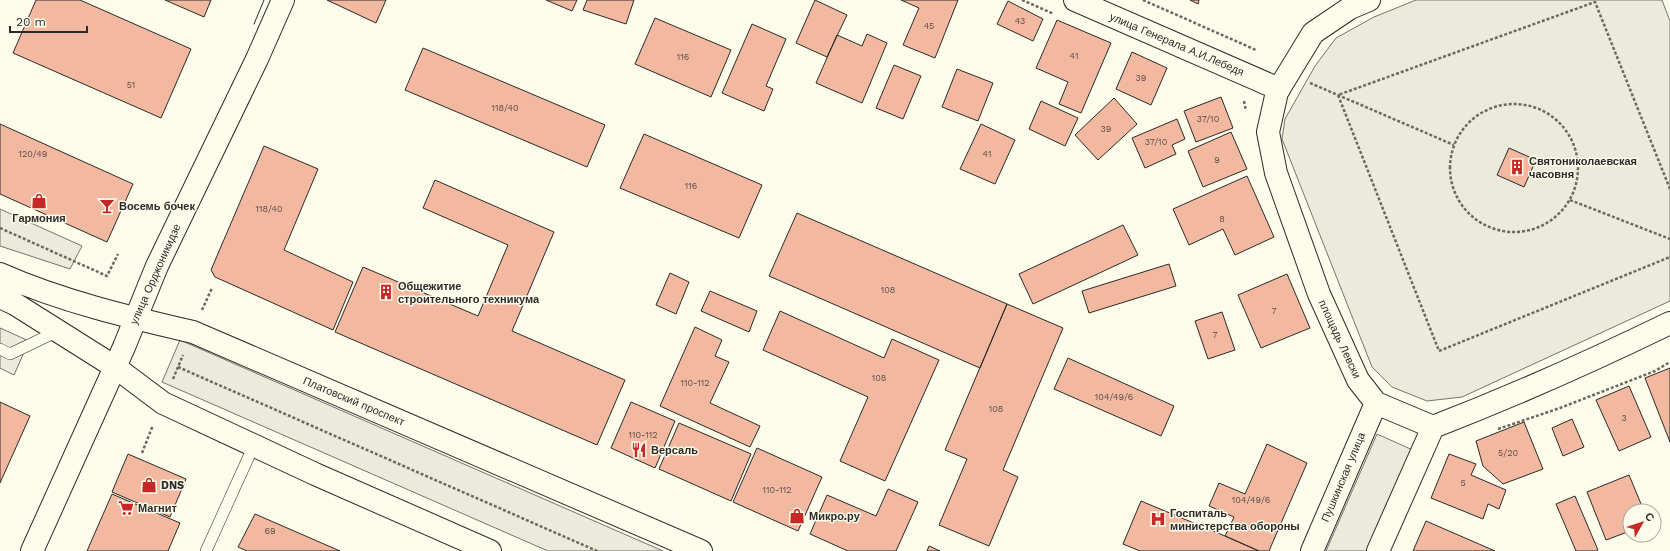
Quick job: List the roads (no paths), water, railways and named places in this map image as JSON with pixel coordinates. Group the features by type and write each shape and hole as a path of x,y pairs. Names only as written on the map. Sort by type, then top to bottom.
{"main road":[{"name":"улица Орджоникидзе","path":"32,551 157,266 257,59 283,0"},
{"name":"улица Генерала А.И.Лебедя","path":"1075,0 1279,89"},
{"name":"площадь Левски","path":"1369,0 1350,8 1313,33 1279,89 1268,132 1276,173 1319,294 1358,380 1376,403 1433,427"},
{"name":"Платовский проспект","path":"0,274 27,285 135,319 193,332 701,551"},
{"path":"0,297 15,304 114,367 163,403 490,551"},
{"path":"1378,551 1433,427 1485,407 1607,354 1670,323"},
{"name":"Пушкинская улица","path":"1312,551 1376,403"}],"lane":[{"path":"0,349 10,354 58,331"},
{"path":"206,551 254,445"}],"tram line":[{"path":"254,24 264,0"}],"place":[{"name":"Святониколаевская часовня","path":"1517,167"},
{"name":"Гармония","path":"39,201"},
{"name":"Восемь бочек","path":"107,206"},
{"name":"Общежитие строительного техникума","path":"386,292"},
{"name":"Версаль","path":"639,450"},
{"name":"DNS","path":"149,485"},
{"name":"Магнит","path":"126,508"},
{"name":"Микро.ру","path":"797,516"},
{"name":"Госпиталь министерства обороны","path":"1158,519"}]}
